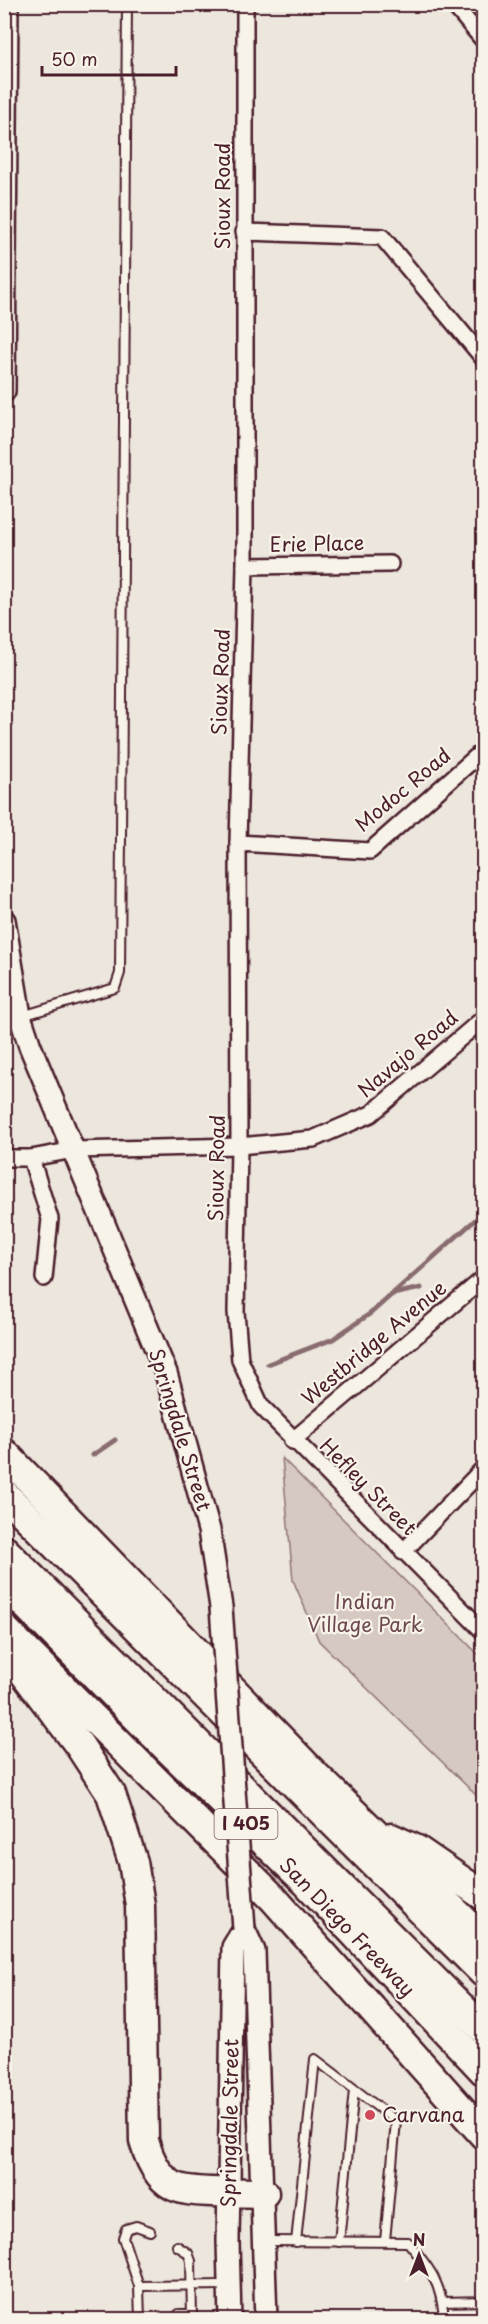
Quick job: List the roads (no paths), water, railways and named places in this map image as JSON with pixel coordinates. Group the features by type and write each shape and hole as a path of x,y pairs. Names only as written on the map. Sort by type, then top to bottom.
{"highway":[{"path":"4,1453 365,1825 483,1940"},
{"path":"4,1494 483,1973"},
{"path":"4,1550 483,2030"},
{"name":"San Diego Freeway","path":"4,1583 165,1746 306,1881 483,2071"},
{"path":"4,1629 273,1898 483,2135"},
{"path":"4,1647 80,1745 111,1794 133,1862 140,1905 144,2140 149,2157 157,2171 178,2188 264,2193"},
{"path":"365,1825 417,1850 483,1896"}],"main road":[{"path":"4,391 7,4"},
{"name":"Springdale Street","path":"4,920 20,1016 30,1046 166,1373 187,1439 209,1530 221,1607 244,1929 254,1951 266,2241 266,2319"},
{"name":"Springdale Street","path":"230,2319 229,2192 233,1947 244,1929"}],"street":[{"name":"Sioux Road","path":"240,1360 236,1312 239,1146 238,843 245,566 245,4"},
{"path":"453,4 483,41"},
{"path":"244,232 382,237 483,359"},
{"name":"Erie Place","path":"245,566 390,564"},
{"name":"Modoc Road","path":"238,843 370,850 483,750"},
{"name":"Navajo Road","path":"4,1158 31,1158 74,1150 239,1146 313,1139 371,1114 483,1018"},
{"path":"31,1158 50,1219 44,1278"},
{"name":"Westbridge Avenue","path":"292,1441 483,1278"},
{"name":"Hefley Street","path":"240,1360 261,1406 292,1441 483,1632"},
{"path":"403,1552 483,1468"}],"lane":[{"path":"20,1016 115,988 120,973 127,4"},
{"path":"296,2242 315,2060 396,2121 384,2241"},
{"path":"339,2242 354,2090"},
{"path":"141,2316 139,2286 123,2238 126,2229 136,2226 150,2231"},
{"path":"266,2241 408,2242 435,2275 443,2302 444,2319"},
{"path":"177,2246 188,2253 191,2261 192,2286 192,2317 179,2314"},
{"path":"139,2286 229,2285"},
{"path":"443,2302 483,2301"}],"waterway":[{"path":"268,1364 333,1339 371,1313 484,1212"},
{"path":"393,1294 421,1288"},
{"path":"93,1455 115,1440"}],"place":[{"name":"Carvana","path":"370,2115"}],"park label":[{"name":"Indian Village Park","path":"365,1614"}]}
